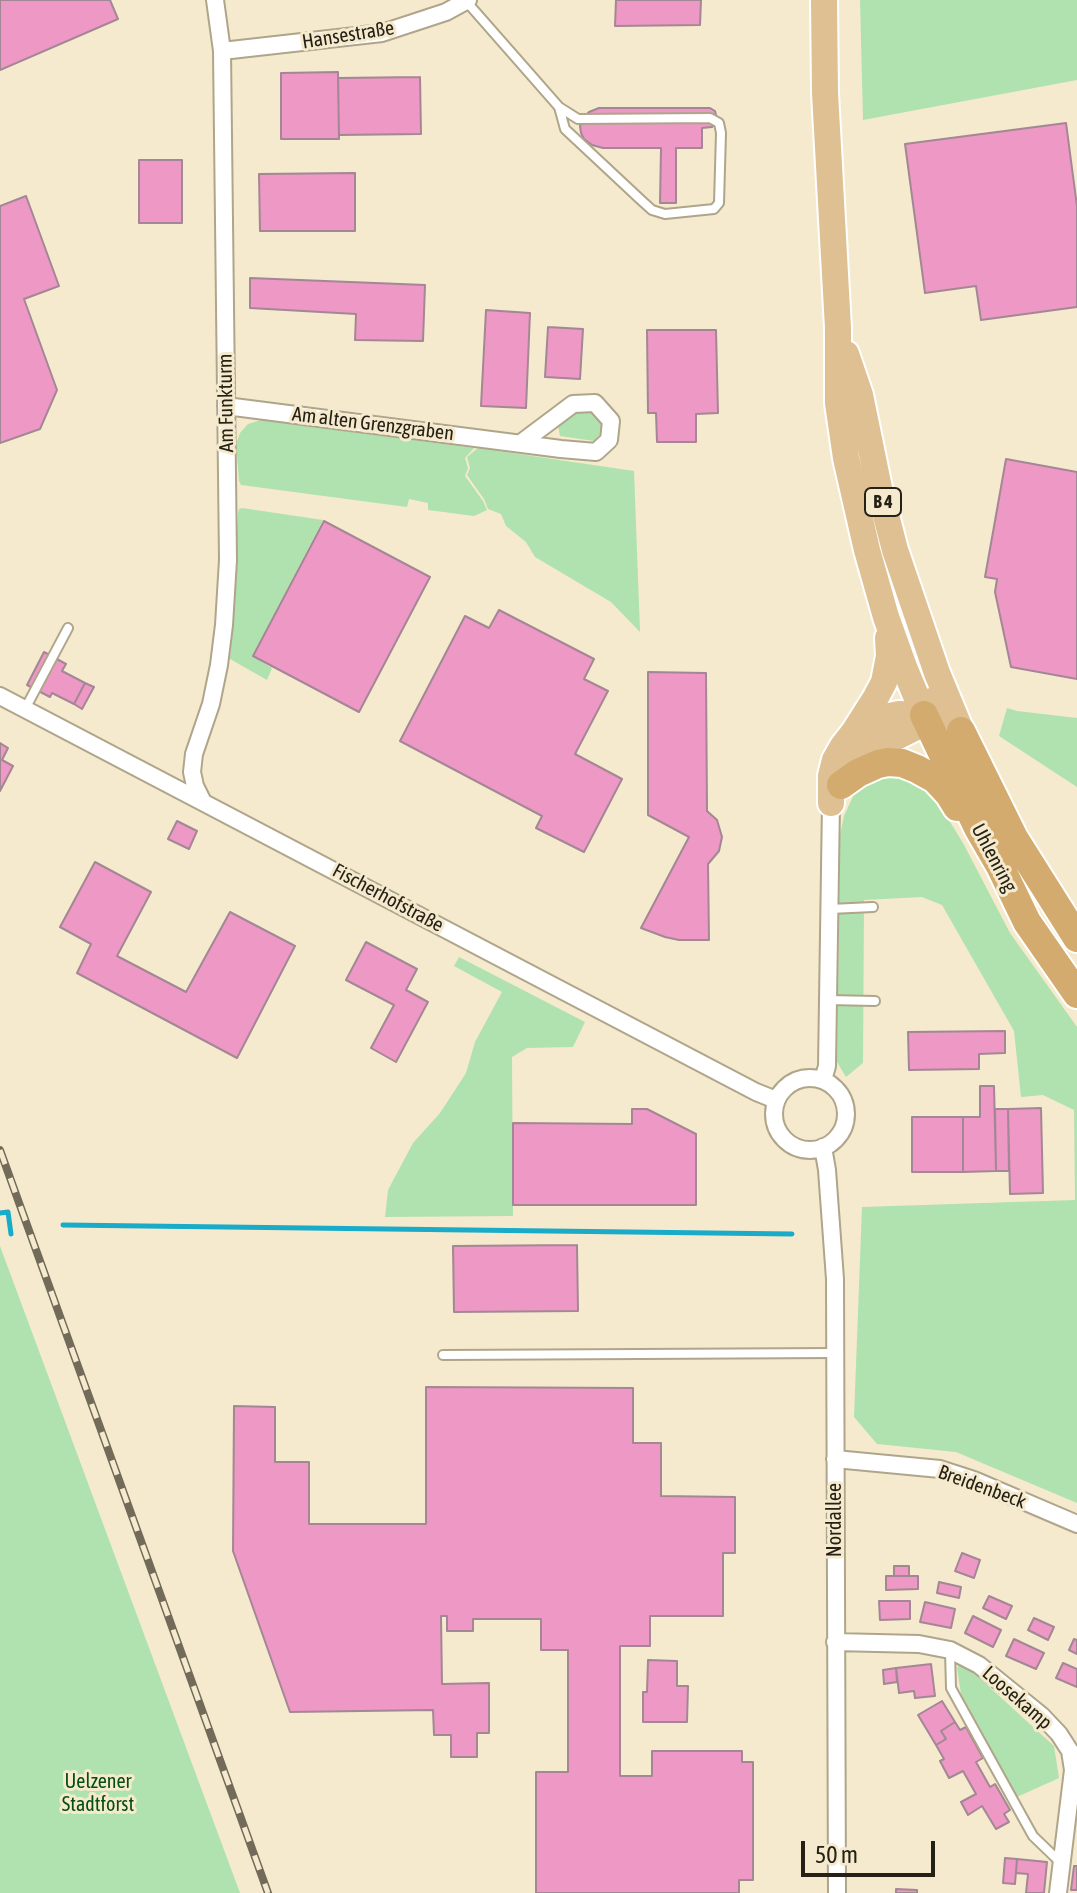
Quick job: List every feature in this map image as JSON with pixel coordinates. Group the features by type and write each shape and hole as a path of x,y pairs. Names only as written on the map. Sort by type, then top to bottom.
{"highway":[{"name":"Uhlenring","path":"924,715 1027,922 1077,994"},
{"name":"Uhlenring","path":"961,731 1014,838 1077,938"},
{"path":"836,794 849,778 888,762 908,765 935,779 949,794 992,871 1027,922"}],"main road":[{"name":"B 4","path":"824,0 825,93 838,328 838,403 846,458 867,550 886,617 924,715"},
{"name":"B 4","path":"838,328 860,395 895,550 937,673 961,731"},
{"path":"836,794 831,776 835,760 881,689 886,674 889,656 886,617"},
{"path":"836,794 855,765 872,749 914,728 932,698 937,673"},
{"path":"854,732 887,716 911,713 945,721 961,731"}],"street":[{"name":"Am Funkturm","path":"202,800 192,772 194,754 211,704 224,625 228,560 222,51 215,0"},
{"name":"Hansestraße","path":"222,51 382,33 446,12 467,1"},
{"name":"Am alten Grenzgraben","path":"226,406 521,443 596,452 609,440 611,421 595,403 573,404 521,443"},
{"name":"Fischerhofstraße","path":"0,696 776,1100"},
{"path":"823,1080 827,1066 836,794"},
{"path":"796,1080 823,1080 842,1097 846,1109 843,1128 836,1138 823,1147 803,1149 785,1140 775,1123 776,1100 783,1089 796,1080"},
{"name":"Nordallee","path":"823,1147 835,1279 837,1893"},
{"name":"Breidenbeck","path":"835,1459 940,1469 974,1480 1077,1524"},
{"name":"Loosekamp","path":"835,1642 919,1644 950,1650 979,1665 1042,1716 1059,1734 1070,1751 1073,1770 1058,1893"},
{"name":"Loosekamp","path":"1059,1734 1077,1733"}],"lane":[{"path":"467,1 559,107 578,119 710,118 719,123 719,203 714,209 665,214 652,210 565,129 559,107"},
{"path":"25,709 68,628"},
{"path":"830,909 873,907"},
{"path":"828,1000 875,1001"},
{"path":"443,1355 835,1353"},
{"path":"950,1650 951,1688 1033,1836 1061,1863"}],"green space":[{"path":"860,0 1077,0 1077,80 863,120"},
{"path":"571,413 594,413 604,430 594,441 560,436 558,425"},
{"path":"261,420 474,448 465,458 468,468 465,476 487,510 474,516 428,510 428,503 409,499 407,507 241,485 236,444 248,424"},
{"path":"478,448 634,471 640,632 611,602 535,557 526,542 506,526 501,514 488,509 467,475 470,468 467,457"},
{"path":"242,508 323,520 252,656 272,668 267,680 230,659 238,513"},
{"path":"1007,708 1077,718 1077,787 999,736"},
{"path":"884,775 900,777 934,796 963,843 1010,933 1077,1027 1077,1503 956,1452 877,1444 854,1417 862,1207 1075,1200 1074,1110 1043,1095 1021,1097 1014,1031 942,905 922,897 864,900 863,1063 846,1077 837,1062 840,835 844,816 855,792 869,780"},
{"path":"459,957 585,1022 573,1047 527,1048 512,1057 513,1216 385,1217 388,1190 413,1143 440,1113 466,1073 475,1042 502,992 454,966"},
{"name":"Uelzener Stadtforst","path":"0,1246 240,1893 0,1893"},
{"path":"961,1661 1054,1746 1059,1778 1017,1797 961,1694 957,1668"}],"building":[{"path":"0,0 110,0 118,19 0,70"},
{"path":"616,0 701,0 700,25 615,26"},
{"path":"338,72 339,139 281,139 281,73"},
{"path":"420,77 421,134 339,135 338,78"},
{"path":"599,108 710,108 715,111 715,124 702,128 702,148 676,148 676,203 660,203 661,148 603,148 584,139 580,126 583,119"},
{"path":"1066,123 1077,206 1077,307 981,320 976,286 925,293 905,144"},
{"path":"139,160 182,160 182,223 139,223"},
{"path":"355,173 355,231 260,231 259,174"},
{"path":"26,196 59,286 24,299 57,390 40,429 0,443 0,206"},
{"path":"250,278 425,285 423,341 355,340 356,314 250,308"},
{"path":"486,310 530,313 526,408 481,406"},
{"path":"548,327 583,329 580,379 545,377"},
{"path":"647,330 716,330 718,413 696,414 696,442 657,442 656,413 648,413"},
{"path":"1006,459 1077,472 1077,679 1011,667 995,592 997,579 985,577"},
{"path":"324,521 430,577 359,712 253,656"},
{"path":"499,610 594,659 584,679 608,691 575,754 622,779 584,852 536,828 542,816 400,741 465,616 489,628"},
{"path":"44,652 66,664 62,671 85,683 74,704 52,693 50,697 27,685"},
{"path":"648,672 706,673 707,811 717,820 722,837 719,851 708,864 709,940 679,940 641,928 689,837 648,815"},
{"path":"85,683 94,687 82,709 74,704"},
{"path":"0,743 8,748 2,760 13,766 0,791"},
{"path":"177,821 197,831 189,849 168,839"},
{"path":"95,862 151,892 117,956 186,992 230,912 295,946 237,1058 77,973 91,944 60,927"},
{"path":"366,942 417,969 406,990 428,1002 396,1062 371,1048 394,1005 346,980"},
{"path":"1005,1031 1005,1053 979,1054 979,1069 909,1070 908,1032"},
{"path":"980,1086 994,1086 996,1171 963,1172 963,1117 980,1117"},
{"path":"1041,1108 1043,1193 1010,1194 1008,1109"},
{"path":"632,1109 647,1109 696,1134 696,1205 513,1205 513,1123 632,1124"},
{"path":"995,1109 1008,1109 1009,1171 996,1171"},
{"path":"912,1117 963,1117 963,1172 912,1172"},
{"path":"577,1245 578,1311 454,1312 453,1246"},
{"path":"426,1387 633,1388 633,1443 661,1443 661,1496 735,1497 735,1553 723,1553 723,1616 650,1616 650,1646 620,1646 620,1776 652,1776 652,1751 742,1751 742,1762 753,1762 753,1880 739,1880 739,1893 536,1893 536,1772 568,1772 568,1650 541,1650 541,1619 473,1619 473,1631 447,1631 447,1616 441,1616 442,1684 489,1683 489,1733 477,1733 477,1757 451,1757 451,1735 434,1735 433,1710 290,1712 233,1551 234,1406 275,1407 275,1462 309,1462 309,1524 426,1524"},
{"path":"962,1553 980,1560 974,1578 955,1571"},
{"path":"894,1566 909,1566 909,1576 894,1576"},
{"path":"886,1576 918,1576 918,1589 886,1590"},
{"path":"939,1582 961,1587 959,1598 937,1593"},
{"path":"989,1596 1012,1606 1006,1619 983,1608"},
{"path":"879,1601 910,1601 910,1619 880,1620"},
{"path":"925,1602 955,1609 951,1628 920,1622"},
{"path":"973,1616 1001,1630 993,1647 965,1633"},
{"path":"1034,1618 1054,1627 1048,1640 1028,1630"},
{"path":"1014,1639 1044,1653 1036,1669 1006,1656"},
{"path":"1074,1639 1077,1640 1077,1654 1069,1650"},
{"path":"648,1660 677,1661 677,1686 688,1686 687,1722 643,1722 643,1692 647,1692"},
{"path":"1063,1663 1077,1669 1077,1687 1056,1678"},
{"path":"931,1664 935,1696 915,1698 914,1691 899,1693 896,1668"},
{"path":"896,1668 897,1682 884,1684 883,1670"},
{"path":"942,1701 955,1722 941,1731 946,1739 936,1745 918,1715"},
{"path":"955,1722 960,1730 966,1727 983,1758 976,1762 990,1787 995,1784 1010,1810 1004,1814 1009,1822 996,1829 982,1806 968,1815 961,1802 976,1794 963,1771 949,1778 940,1761 944,1759 936,1745 946,1739 941,1731"},
{"path":"1005,1858 1017,1859 1015,1884 1003,1883"},
{"path":"1017,1859 1047,1862 1044,1893 1026,1893 1028,1874 1016,1873"},
{"path":"1074,1866 1077,1866 1077,1890 1071,1890"},
{"path":"896,1889 917,1890 917,1893 896,1893"}],"waterway":[{"path":"0,1213 8,1212 11,1234"},
{"path":"63,1225 792,1234"}],"railway":[{"path":"0,1150 268,1893"}]}
